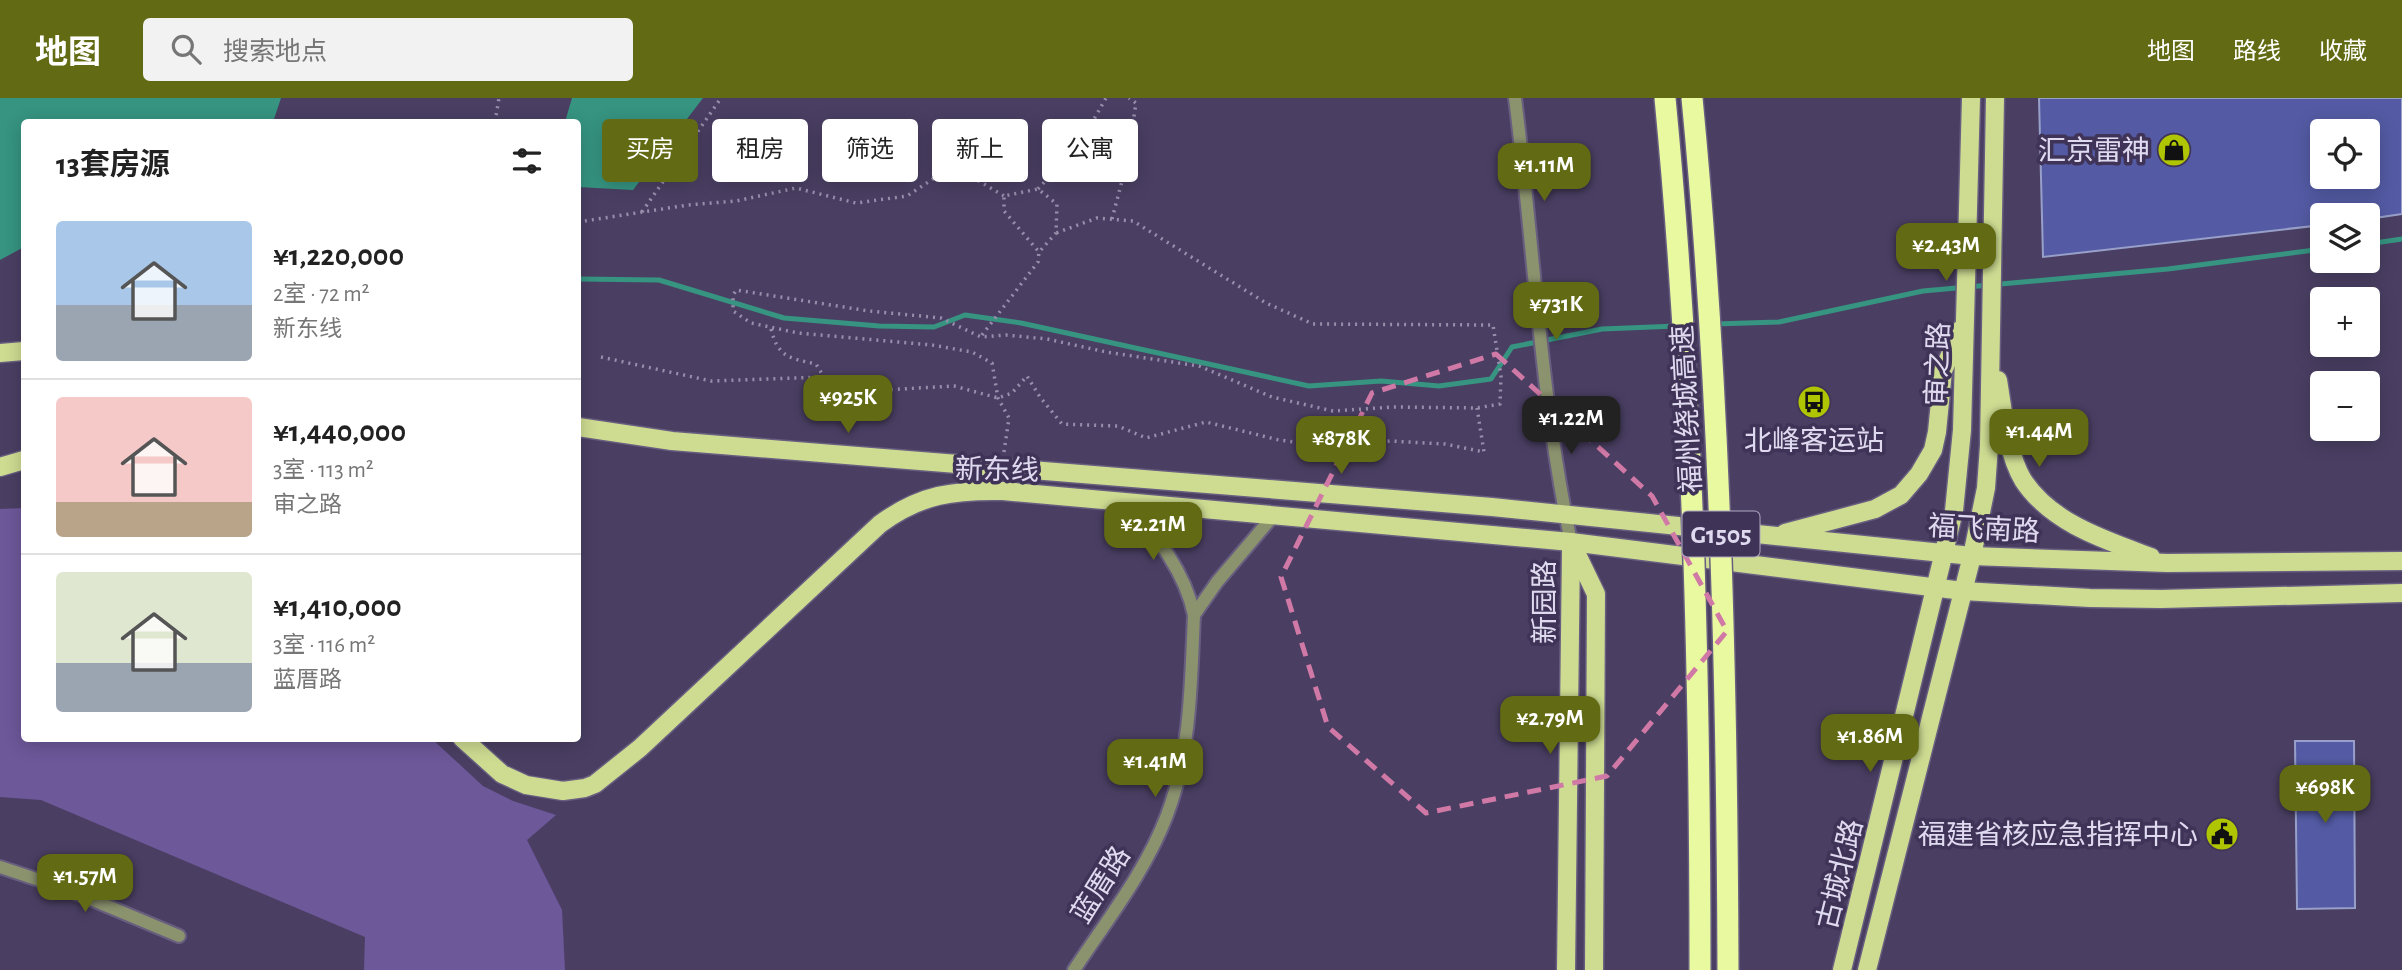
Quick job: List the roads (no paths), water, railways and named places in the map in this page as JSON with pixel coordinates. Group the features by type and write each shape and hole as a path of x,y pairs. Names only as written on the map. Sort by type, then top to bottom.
{"highway":[{"name":"福州绕城高速","path":"1665,98 1678,265 1700,744 1700,970"},
{"name":"福州绕城高速","path":"1692,98 1703,208 1721,532 1727,742 1728,970"}],"main road":[{"name":"审之路","path":"1937,588 1954,511 1960,457 1971,98"},
{"name":"审之路","path":"1963,591 1982,512 1989,465 1994,98"},
{"path":"1990,318 2006,432 2022,479 2045,506 2076,526 2114,544 2167,563"},
{"path":"1772,536 1875,509 1901,495 1919,474 1933,450 1943,371 1965,319"},
{"path":"0,353 21,351"},
{"name":"新东线","path":"581,427 671,441 1565,515"},
{"path":"0,467 21,461"},
{"name":"新东线","path":"466,742 492,767 515,780 551,790 585,788 608,775 639,748 867,534 906,507 937,495 975,490 1571,542"},
{"name":"福飞南路","path":"1565,515 1972,556 2167,563 2402,561"},
{"path":"1571,542 1963,591 2161,599 2402,593"},
{"name":"新园路","path":"1566,970 1571,542"},
{"name":"新园路","path":"1571,542 1596,594 1594,970"},
{"name":"古城北路","path":"1843,970 1937,588"},
{"name":"古城北路","path":"1867,970 1963,591"}],"street":[{"path":"1515,98 1543,375 1555,464 1571,542"},
{"path":"1128,503 1171,559 1190,594 1194,615"},
{"path":"1194,615 1217,582 1274,515"},
{"name":"蓝厝路","path":"1074,970 1145,860 1171,804 1185,738 1194,615"},
{"path":"0,867 69,890 179,936"}],"waterway":[{"path":"2380,242 2402,239"},
{"path":"1714,324 1779,322 1923,291 2168,269 2310,251"},
{"path":"581,279 659,280 784,318 879,326 934,327 965,315 1021,323 1309,386 1381,381 1439,386 1491,379 1512,347 1602,329 1677,326"}],"place":[{"name":"汇京雷神","path":"2174,150"},
{"name":"北峰客运站","path":"1814,402"},
{"name":"福建省核应急指挥中心","path":"2222,834"}]}
